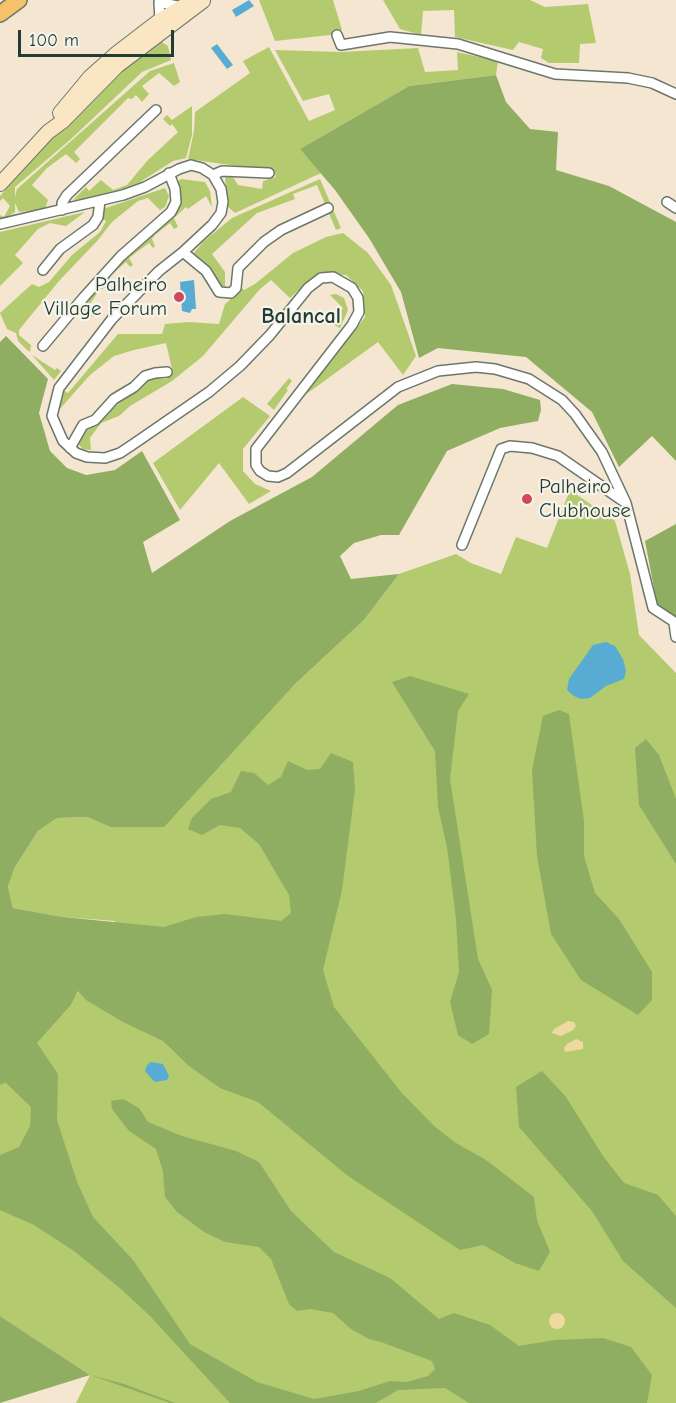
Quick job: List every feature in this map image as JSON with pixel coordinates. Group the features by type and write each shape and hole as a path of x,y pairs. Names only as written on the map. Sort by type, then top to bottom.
{"highway":[{"path":"0,14 19,0"}],"main road":[{"path":"48,132 64,106 90,77 117,53 160,20 182,7 204,1"},
{"path":"125,59 204,1"},
{"path":"0,184 48,132 63,121 125,59 160,20"}],"street":[{"path":"160,20 159,2 182,7"},
{"path":"337,35 341,45 390,37 458,44 555,74 628,78 652,83 676,93"},
{"path":"63,210 62,203 67,195 156,110"},
{"path":"0,224 100,201 145,187 169,173 191,165 202,168 213,175 221,189 223,202 221,213 212,225 159,271 112,319 59,388 52,416 59,434 70,448 87,457 98,459 120,453 209,392 240,366 270,335 308,288 321,278 333,277 352,288 358,298 359,312 352,325 256,449 254,458 260,471 268,476 278,477 287,473 398,387 438,370 476,367 495,369 529,379 562,400 580,420 602,453 626,503 653,608 675,623 676,637"},
{"path":"213,175 222,171 269,173"},
{"path":"43,346 121,256 171,212 176,202 175,189 169,173"},
{"path":"43,270 60,249 93,225 98,217 100,201"},
{"path":"667,202 676,208"},
{"path":"183,252 206,271 219,292 231,293 236,288 238,268 264,242 281,230 328,208"},
{"path":"70,448 83,425 95,420 114,399 134,387 145,376 167,372"},
{"path":"462,545 501,449 510,446 532,448 558,456 626,503"}],"green space":[{"path":"259,0 333,0 342,30 330,35 275,41"},
{"path":"383,0 530,0 545,7 588,4 596,43 580,44 579,63 549,63 541,58 543,49 519,42 513,50 455,37 454,10 423,11 421,35 400,29"},
{"path":"157,39 168,46 171,60 142,72 71,139 15,187 15,197 17,189 150,71 174,63 180,82 174,86 159,73 142,86 149,94 142,102 136,95 132,99 128,98 74,152 80,159 76,163 66,154 47,168 32,185 48,200 45,209 19,212 15,203 15,212 0,219 0,215 4,217 10,206 3,198 0,201 0,196 96,93"},
{"path":"269,47 309,121 335,110 329,94 303,101 275,50 341,52 418,48 425,72 458,70 457,52 498,61 496,75 409,86 300,149 321,173 235,213 227,206 225,178 233,177 238,185 262,189 263,181 276,177 273,169 188,159 194,131 195,112 250,73 243,61"},
{"path":"496,75 506,102 530,129 558,132 556,170 609,186 676,222 676,461 652,436 619,467 592,412 526,357 438,348 419,358 401,292 369,238 335,190 300,149 409,86"},
{"path":"192,106 192,135 186,158 173,161 140,182 101,197 73,200 86,187 89,191 101,180 113,190 127,185 147,161 178,132 172,124 170,126 163,119 167,115 172,120"},
{"path":"181,179 205,182 210,191 212,207 206,196 188,209 186,207 174,218 178,227 174,229 170,223 152,239 155,246 153,248 149,243 129,258 133,265 130,267 126,262 109,277 114,290 111,291 107,287 99,290 89,306 95,314 93,317 83,311 81,304 114,267 125,259 136,244 171,216 177,182"},
{"path":"320,179 341,228 336,230 317,185 293,194 295,199 257,213 212,254 225,272 225,287 221,290 205,264 192,255 204,241 232,218"},
{"path":"165,188 169,196 165,207 160,210 148,198 138,201 112,222 59,281 19,330 19,335 31,345 30,352 26,349 18,341 16,333 7,329 0,313 32,284 39,287 49,282 72,255 100,232 106,221 100,217 103,209"},
{"path":"85,212 66,226 50,223 38,229 15,255 23,263 0,286 0,232"},
{"path":"343,233 368,253 391,285 416,356 403,375 378,342 305,395 365,317 363,291 346,275 325,274 310,279 290,298 271,280 260,289 203,356 172,381 130,406 119,416 101,423 90,438 91,450 83,449 78,444 87,429 148,380 166,379 173,373 166,343 114,356 90,375 58,411 63,390 68,393 118,334 162,334 165,324 189,322 219,324 225,304 232,298 238,284 244,290 255,284 293,253 326,237"},
{"path":"336,294 344,298 348,310 340,328 332,324 343,308 330,295"},
{"path":"6,336 48,379 39,413 50,451 67,468 86,475 115,470 142,451 180,520 143,542 152,573 230,521 312,477 398,405 452,384 503,389 540,400 541,410 538,421 500,428 447,451 399,535 381,535 354,543 340,556 351,579 399,574 364,620 294,685 164,827 110,827 87,817 57,818 38,831 15,867 8,886 13,908 63,917 164,927 196,917 225,914 281,921 291,913 289,895 259,844 240,828 220,825 202,835 188,829 192,818 211,799 231,792 241,771 254,773 268,785 281,777 288,761 307,770 320,769 331,753 353,762 355,789 342,890 323,970 334,1007 401,1092 434,1126 456,1143 486,1160 534,1197 537,1220 550,1252 539,1271 515,1263 483,1245 460,1250 348,1176 258,1102 220,1088 189,1066 163,1041 123,1022 86,1000 78,991 71,1005 37,1043 58,1074 57,1120 77,1182 93,1217 133,1260 190,1344 257,1382 314,1399 359,1391 390,1381 407,1382 428,1376 435,1369 432,1361 369,1339 351,1329 333,1313 310,1309 297,1311 289,1304 271,1259 259,1247 225,1242 204,1232 177,1212 165,1197 163,1171 156,1149 129,1131 112,1109 111,1101 123,1099 139,1108 148,1122 182,1136 236,1151 259,1162 291,1211 334,1252 390,1278 439,1319 454,1313 490,1325 519,1346 555,1340 603,1338 631,1347 652,1375 647,1403 469,1403 445,1388 398,1390 376,1403 230,1403 150,1316 121,1289 74,1251 34,1225 0,1210 0,1155 19,1147 30,1126 31,1107 6,1083 0,1085 0,342"},
{"path":"32,355 55,370 57,368 61,371 54,380"},
{"path":"289,378 292,381 286,389 288,390 274,410 267,404"},
{"path":"243,397 270,416 243,449 243,471 255,484 271,491 249,504 219,463 180,510 153,463"},
{"path":"570,490 615,521 630,574 639,635 676,673 676,1403 76,1403 90,1375 0,1316 0,1085 6,1083 24,1057 71,1005 115,921 63,917 13,908 8,885 15,867 38,831 57,818 87,817 110,827 294,685 364,620 399,574 456,554 471,563 501,574 516,537 547,548"},
{"path":"676,524 676,622 658,609 645,541"},
{"path":"410,676 469,694 458,711 450,779 478,959 492,990 489,1034 472,1044 458,1035 450,1002 459,972 456,919 447,847 438,807 435,751 392,682"},
{"path":"559,710 569,714 584,821 584,856 595,893 619,919 652,972 652,1000 638,1015 581,980 551,934 537,856 532,770 543,716"},
{"path":"646,739 659,755 676,799 676,864 639,805 635,748"},
{"path":"542,1071 566,1097 603,1156 624,1183 658,1195 676,1216 676,1308 623,1261 592,1211 519,1127 516,1087"},
{"path":"0,1316 90,1375 0,1403"},
{"path":"90,1375 124,1384 175,1403 170,1403"}],"sand":[{"path":"568,1021 574,1022 576,1026 573,1030 561,1036 552,1033 554,1029"},
{"path":"576,1039 583,1042 583,1049 565,1052 564,1048 567,1044"},
{"path":"557,1313 563,1315 565,1321 563,1327 557,1329 551,1327 549,1321 551,1315"}],"water":[{"path":"249,0 254,6 236,17 232,10"},
{"path":"217,44 233,65 227,69 211,48"},
{"path":"194,280 196,309 192,309 190,313 182,311 180,282"},
{"path":"606,642 615,646 623,659 626,671 624,679 606,686 590,698 581,699 574,696 567,690 569,679 593,645"},
{"path":"151,1062 163,1064 169,1076 167,1080 155,1082 150,1077 145,1071"}],"place":[{"name":"Palheiro Village Forum","path":"179,297"},
{"name":"Palheiro Clubhouse","path":"527,499"}],"district":[{"name":"Balancal","path":"301,317"}]}
